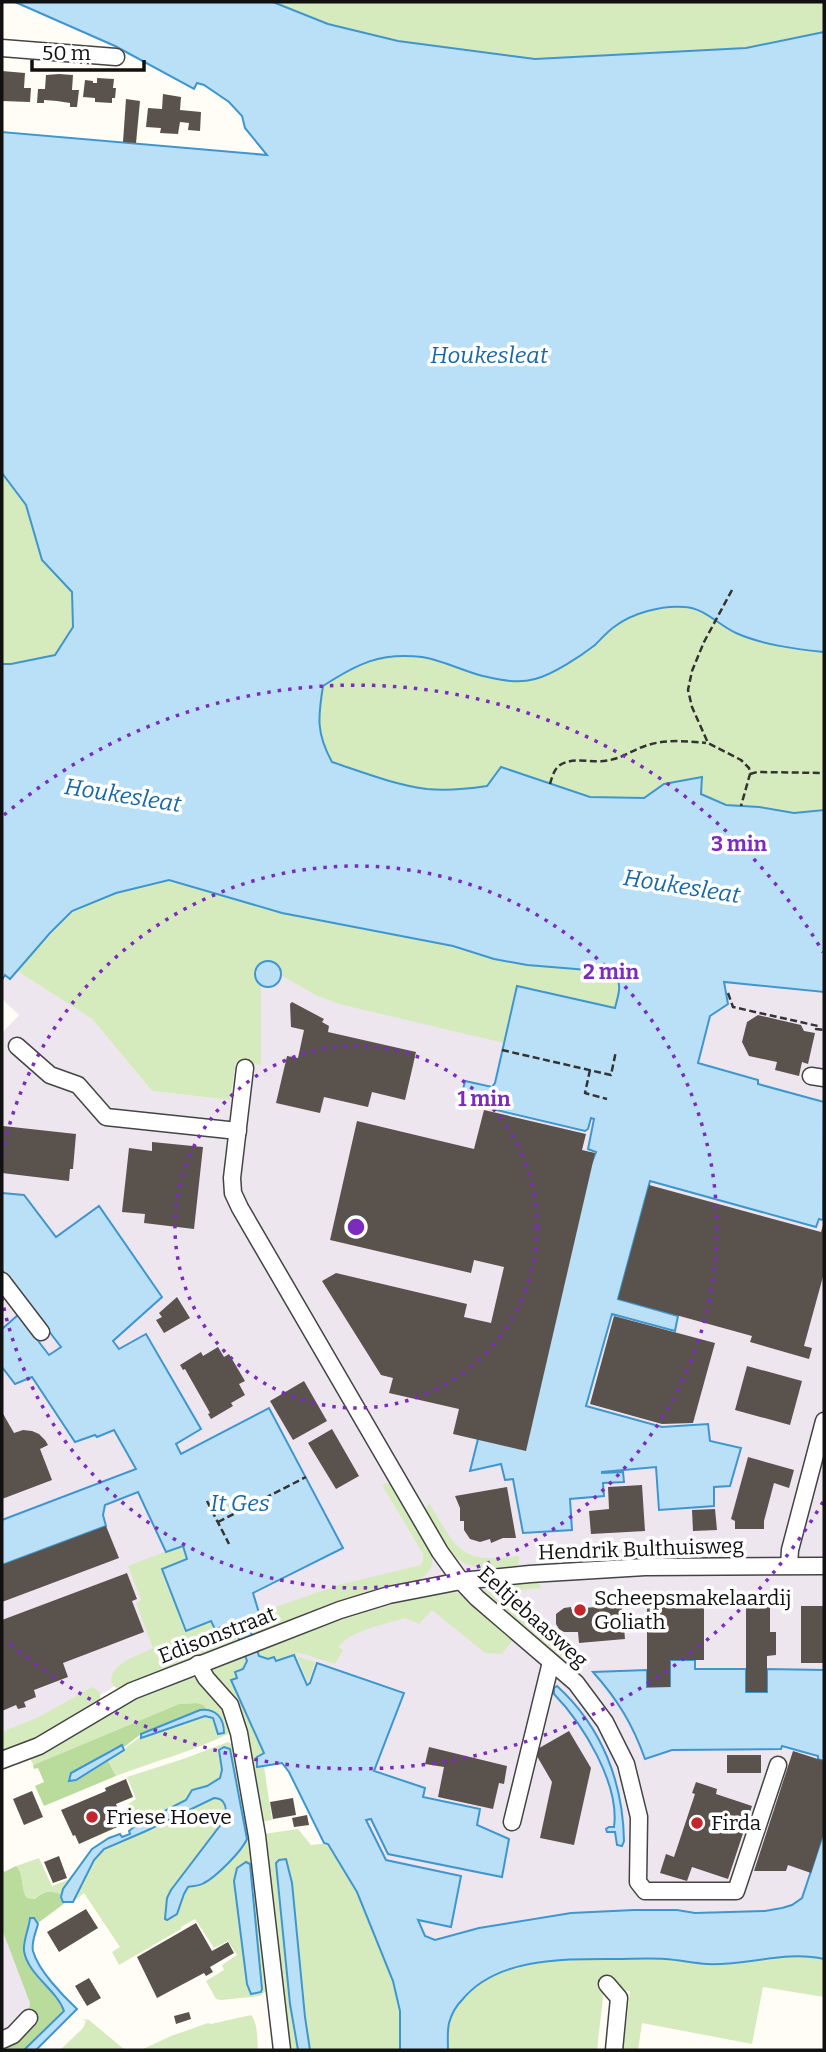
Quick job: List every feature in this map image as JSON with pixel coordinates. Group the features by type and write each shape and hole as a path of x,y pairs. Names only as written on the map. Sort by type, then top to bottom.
{"street":[{"path":"2,48 116,57"},
{"path":"17,1046 50,1075 78,1085 106,1117 238,1131"},
{"name":"Eeltjebaasweg","path":"245,1068 232,1178 233,1193 240,1208 440,1552 477,1598 576,1683 606,1722 626,1763 634,1792 639,1817 638,1882 645,1891 736,1891 778,1765"},
{"path":"2,1281 41,1332"},
{"path":"789,1565 792,1541 824,1421"},
{"name":"Hendrik Bulthuisweg","path":"461,1581 645,1567 824,1566"},
{"name":"Edisonstraat","path":"2,1760 39,1746 132,1691 198,1664 352,1606 429,1586 461,1581"},
{"path":"513,1822 551,1662"},
{"path":"198,1664 206,1678 230,1706 239,1733 257,1836 282,2050"},
{"path":"607,1984 620,1998 614,2050"},
{"path":"2,2040 13,2035 29,2018"}],"path":[{"path":"708,743 692,707 688,690 692,671 704,642 732,590"},
{"path":"550,784 554,771 569,762 613,760 648,745 666,742 708,743 741,760 749,768 750,774 741,806"},
{"path":"750,774 824,773"},
{"path":"728,993 733,1007 818,1026 816,1029 824,1030"},
{"path":"502,1050 611,1075 616,1051"},
{"path":"590,1070 585,1093 607,1099"},
{"path":"218,1522 306,1477"},
{"path":"207,1501 229,1544"}],"shaded area":[{"path":"17,971 92,1019 152,1091 230,1100 236,1062 261,1065 261,985 282,976 317,996 339,1004 612,972 824,992 824,1914 604,1911 538,1917 479,1928 435,1940 425,1936 417,1920 461,1876 386,1860 366,1821 371,1818 501,1877 509,1839 476,1825 479,1809 423,1796 425,1788 374,1771 376,1762 317,1664 310,1683 306,1685 259,1657 248,1624 253,1593 343,1548 269,1408 181,1454 175,1445 201,1429 147,1334 119,1349 113,1341 99,1207 56,1237 24,1195 2,1193 2,1033 19,1015 2,999 2,980 5,975 10,979"},
{"path":"2,1260 83,1364 190,1544 207,1607 121,1682 2,1747"},
{"path":"2,1906 54,2033 21,2050 2,2050"}],"green space":[{"path":"273,2 824,2 824,32 746,48 535,59 472,53 398,41 328,24"},
{"path":"2,473 26,505 42,560 72,592 73,627 55,655 11,664 2,664"},
{"path":"687,607 713,618 736,633 793,649 824,652 824,810 794,813 726,805 701,794 701,777 664,784 644,798 590,797 502,767 487,786 427,789 391,781 332,762 323,742 319,716 323,686 370,661 394,656 423,657 476,674 510,681 529,680 551,674 572,661 623,620 650,611"},
{"path":"169,880 282,913 453,946 494,959 527,965 612,972 618,980 619,994 615,1008 517,986 504,1043 339,1004 317,996 282,974 259,984 261,1065 236,1062 230,1100 152,1091 92,1019 17,971 72,911 116,893"},
{"path":"387,1483 394,1486 427,1542 432,1560 428,1573 419,1580 334,1604 252,1635 248,1624 259,1613 338,1585 421,1565 423,1554 382,1485"},
{"path":"429,1503 454,1543 462,1550 484,1558 519,1556 519,1563 514,1568 495,1569 480,1568 458,1559 442,1542 425,1513"},
{"path":"182,1545 188,1559 162,1569 186,1631 212,1621 222,1627 235,1628 239,1639 116,1688 111,1682 115,1669 126,1660 153,1648 136,1603 141,1600 128,1566"},
{"path":"536,1582 541,1588 495,1593 493,1596 575,1664 560,1663 484,1595 489,1586"},
{"path":"445,1590 472,1602 512,1637 502,1654 485,1653 432,1610 419,1624 405,1618 369,1628 352,1636 338,1647 343,1650 335,1664 297,1652 296,1656 315,1662 308,1683 294,1655 276,1661 274,1657 259,1657 257,1650 346,1617"},
{"path":"245,1654 247,1661 237,1678 232,1680 264,1753 257,1757 258,1767 264,1766 272,1820 261,1822 213,1675 213,1667"},
{"path":"191,1676 203,1684 223,1708 231,1731 228,1734 116,1776 108,1761 140,1737 205,1716 213,1718 218,1734 224,1733 216,1713 196,1703 179,1704 33,1765 30,1757 67,1740 124,1704"},
{"path":"92,1687 100,1692 100,1699 55,1729 2,1752 2,1732 39,1717"},
{"path":"196,1703 208,1710 200,1710 141,1734 124,1747 122,1745 114,1748 70,1774 76,1780 108,1761 116,1776 44,1806 35,1786 44,1782 38,1768 34,1769 33,1765 179,1704"},
{"path":"228,1742 234,1745 247,1806 267,1990 260,1996 216,1999 206,1981 224,1970 222,1965 237,1955 228,1941 214,1948 195,1919 119,1965 112,1952 120,1947 84,1893 73,1902 94,1860 104,1849 214,1798 224,1802 225,1819 171,1890 167,1920 177,1914 188,1887 203,1884 237,1855 244,1846 219,1756 221,1776 207,1786 192,1790 187,1800 131,1829 123,1810 136,1799 127,1777","holes":["249,1862 253,1902 245,1964 234,1881"]},
{"path":"298,1829 311,1845 328,1843 356,1892 393,1981 400,2011 400,2050 310,2050 292,1883 286,1859 278,1889 290,2004 298,2050 287,2050 263,1834"},
{"path":"39,1858 52,1886 70,1879 61,1894 46,1892 33,1899 27,1898 21,1873 16,1866"},
{"path":"16,1866 21,1873 27,1898 34,1899 52,1892 61,1894 65,1903 38,1923 35,1918 30,1920 24,1947 25,1956 34,1972 47,1987 69,2004 24,2050 2,2050 29,2010 30,2003 2,1929 2,1868 4,1872"},
{"path":"786,1956 824,1959 824,1997 763,1987 752,2044 642,2023 638,2050 623,2050 630,1991 604,1989 597,2050 448,2050 449,2024 461,2000 482,1982 509,1970 542,1963 609,1957 717,1964"},
{"path":"251,2015 256,2027 258,2050 141,2050 208,2023"},
{"path":"82,2019 89,2020 125,2050 60,2050 83,2028 86,2021"}],"water":[{"name":"Houkesleat","path":"15,2 273,2 328,24 398,41 535,59 746,48 824,32 824,652 757,641 730,630 699,610 667,607 638,614 621,622 574,660 535,679 503,680 475,674 430,658 394,656 358,666 323,686 320,707 321,733 332,762 415,787 449,790 487,786 501,767 590,797 644,798 664,784 702,777 701,794 726,805 794,813 824,810 824,992 724,982 728,1004 710,1016 698,1063 758,1080 758,1084 824,1102 823,1220 819,1219 816,1227 650,1181 618,1299 678,1316 675,1331 612,1314 586,1406 662,1427 708,1424 710,1441 741,1448 730,1486 714,1487 714,1506 659,1510 656,1467 602,1472 623,1472 624,1482 603,1483 604,1496 570,1499 572,1530 523,1533 513,1479 505,1480 501,1464 470,1471 478,1439 596,1152 588,1149 594,1119 591,1118 585,1131 488,1108 489,1101 462,1094 465,1081 492,1087 495,1083 517,986 615,1008 619,985 612,972 527,965 494,959 453,946 282,913 169,880 116,893 72,911 10,979 5,975 2,980 2,664 55,655 73,627 72,592 42,560 26,505 2,473 2,132 267,155 245,128 242,116 229,102 204,85 197,83 194,89 115,46"},
{"path":"268,961 278,964 281,974 278,984 268,987 258,984 255,974 258,964"},
{"name":"It Ges","path":"2,1193 24,1195 56,1237 99,1206 162,1297 113,1341 119,1349 146,1334 201,1429 176,1444 181,1454 269,1408 343,1548 253,1593 259,1613 248,1624 259,1656 268,1659 274,1657 276,1661 294,1655 307,1685 317,1663 404,1693 374,1771 425,1788 423,1797 480,1809 477,1825 509,1839 502,1877 388,1854 371,1819 366,1820 386,1860 461,1876 451,1927 418,1920 425,1936 435,1940 479,1928 571,1913 677,1910 695,1913 782,1908 802,1898 824,1832 824,1959 795,1956 722,1964 670,1959 575,1959 533,1963 494,1975 462,2000 449,2023 448,2050 400,2050 400,2011 393,1981 357,1892 328,1844 324,1843 282,1763 257,1767 257,1757 264,1753 231,1680 237,1678 235,1672 243,1669 247,1661 235,1629 215,1629 211,1621 186,1631 162,1569 187,1559 183,1546 166,1552 138,1492 105,1505 103,1515 106,1526 2,1565 2,1520 136,1469 114,1430 75,1442 32,1377 15,1384 2,1367 2,1329 18,1315 49,1355 61,1347 2,1270"},
{"path":"670,1660 695,1660 695,1669 746,1669 746,1692 767,1692 767,1669 824,1670 824,1761 818,1759 818,1756 782,1746 781,1749 672,1750 645,1759 624,1713 593,1672 647,1670 647,1687 670,1686"},
{"path":"557,1686 586,1719 607,1757 623,1819 622,1846 617,1845 615,1832 607,1832 606,1829 614,1827 614,1810 605,1774 587,1738 554,1694 554,1688"},
{"path":"200,1710 215,1712 222,1723 224,1733 218,1734 213,1718 205,1716 141,1738 141,1734"},
{"path":"122,1745 124,1750 76,1780 69,1781 71,1773"},
{"path":"224,1747 230,1749 247,1839 234,1857 215,1875 202,1884 188,1887 177,1914 165,1919 167,1898 225,1819 225,1805 218,1798 104,1849 94,1860 73,1902 63,1902 63,1889 92,1849 109,1838 130,1834 129,1831 135,1826 186,1800 192,1790 207,1786 220,1778 222,1770 219,1750"},
{"path":"286,1859 292,1883 310,2050 298,2050 290,2004 276,1863"},
{"path":"246,1862 250,1864 262,1989 261,1992 251,1994 247,1984 234,1881 237,1868"},
{"path":"30,1918 34,1918 38,1924 33,1951 40,1966 77,2009 36,2050 24,2050 64,2011 27,1960 24,1947"}],"building":[{"path":"2,71 25,73 24,88 31,88 30,102 2,101"},
{"path":"46,75 73,75 72,90 79,90 77,107 57,101 44,100 44,103 37,103 38,89 45,89"},
{"path":"97,78 114,79 113,88 116,88 112,103 95,102 95,98 83,97 85,80 97,83"},
{"path":"163,94 181,97 180,110 201,112 200,131 188,130 189,123 180,122 178,134 160,133 161,128 146,127 148,108 162,109"},
{"path":"126,99 140,101 136,143 123,142"},
{"path":"292,1002 324,1019 322,1022 329,1026 328,1032 416,1052 405,1100 372,1092 368,1107 324,1097 320,1113 276,1103 287,1056 298,1058 304,1030 291,1027"},
{"path":"758,1015 801,1025 804,1031 815,1033 808,1064 802,1062 799,1076 775,1070 777,1062 749,1056 742,1042 747,1022"},
{"path":"484,1110 586,1134 582,1150 595,1153 526,1451 453,1434 459,1409 389,1393 393,1378 381,1375 322,1281 336,1273 467,1304 464,1317 491,1323 504,1267 474,1260 471,1273 330,1240 357,1121 474,1149"},
{"path":"3,1126 76,1134 73,1169 70,1169 69,1181 2,1173"},
{"path":"152,1142 203,1147 194,1229 144,1223 145,1214 122,1212 129,1148 152,1151"},
{"path":"649,1185 821,1232 824,1222 824,1273 804,1346 812,1348 809,1359 750,1342 752,1336 618,1299"},
{"path":"177,1297 190,1318 164,1333 156,1320 162,1317 159,1313"},
{"path":"614,1316 715,1343 693,1423 662,1424 590,1404"},
{"path":"218,1347 224,1357 229,1354 245,1381 239,1384 245,1395 211,1419 185,1369 180,1365 201,1352 203,1356"},
{"path":"747,1366 802,1381 790,1425 735,1410"},
{"path":"304,1381 327,1421 293,1440 270,1401"},
{"path":"2,1412 14,1433 32,1431 45,1440 48,1445 40,1449 52,1480 2,1499"},
{"path":"332,1429 359,1476 336,1489 308,1443"},
{"path":"748,1457 794,1470 789,1488 774,1483 764,1529 735,1529 735,1521 731,1519"},
{"path":"642,1485 645,1531 591,1534 589,1511 609,1509 608,1487"},
{"path":"507,1487 516,1538 503,1538 491,1543 490,1539 480,1542 470,1539 464,1530 464,1521 460,1521 460,1508 455,1496"},
{"path":"715,1509 717,1530 693,1531 692,1510"},
{"path":"106,1526 119,1558 2,1602 2,1565"},
{"path":"127,1573 137,1599 132,1601 144,1632 63,1663 68,1677 34,1690 36,1697 24,1702 26,1707 18,1709 16,1705 2,1711 2,1620"},
{"path":"647,1603 704,1603 704,1660 670,1660 670,1687 647,1687"},
{"path":"746,1603 770,1603 770,1632 776,1632 776,1655 767,1656 767,1692 746,1692"},
{"path":"622,1605 625,1639 579,1643 578,1632 564,1632 556,1624 556,1614 564,1608"},
{"path":"801,1606 824,1606 824,1663 801,1663"},
{"path":"569,1731 591,1768 574,1845 540,1838 552,1782 534,1751"},
{"path":"429,1747 507,1766 504,1784 499,1783 493,1809 438,1797 444,1767 425,1764"},
{"path":"793,1751 824,1761 824,1832 811,1873 788,1865 786,1871 754,1871"},
{"path":"727,1755 761,1755 761,1773 727,1773"},
{"path":"126,1779 133,1797 116,1804 124,1824 79,1844 61,1810 106,1791 105,1788"},
{"path":"696,1782 717,1789 716,1794 752,1806 728,1879 692,1867 687,1881 660,1873 666,1854 674,1857 695,1794 692,1793"},
{"path":"32,1791 43,1817 24,1825 13,1799"},
{"path":"293,1798 296,1815 273,1819 270,1802"},
{"path":"307,1815 309,1825 294,1827 292,1818"},
{"path":"59,1856 67,1878 53,1883 44,1862"},
{"path":"86,1909 98,1928 59,1952 47,1932"},
{"path":"196,1923 212,1951 228,1942 234,1953 210,1967 213,1972 206,1976 204,1973 157,1998 137,1957"},
{"path":"89,1978 101,1998 87,2006 75,1986"},
{"path":"189,2012 191,2019 176,2024 174,2016"}],"place":[{"name":"Scheepsmakelaardij Goliath","path":"580,1610"},
{"name":"Friese Hoeve","path":"92,1817"},
{"name":"Firda","path":"697,1823"}]}
